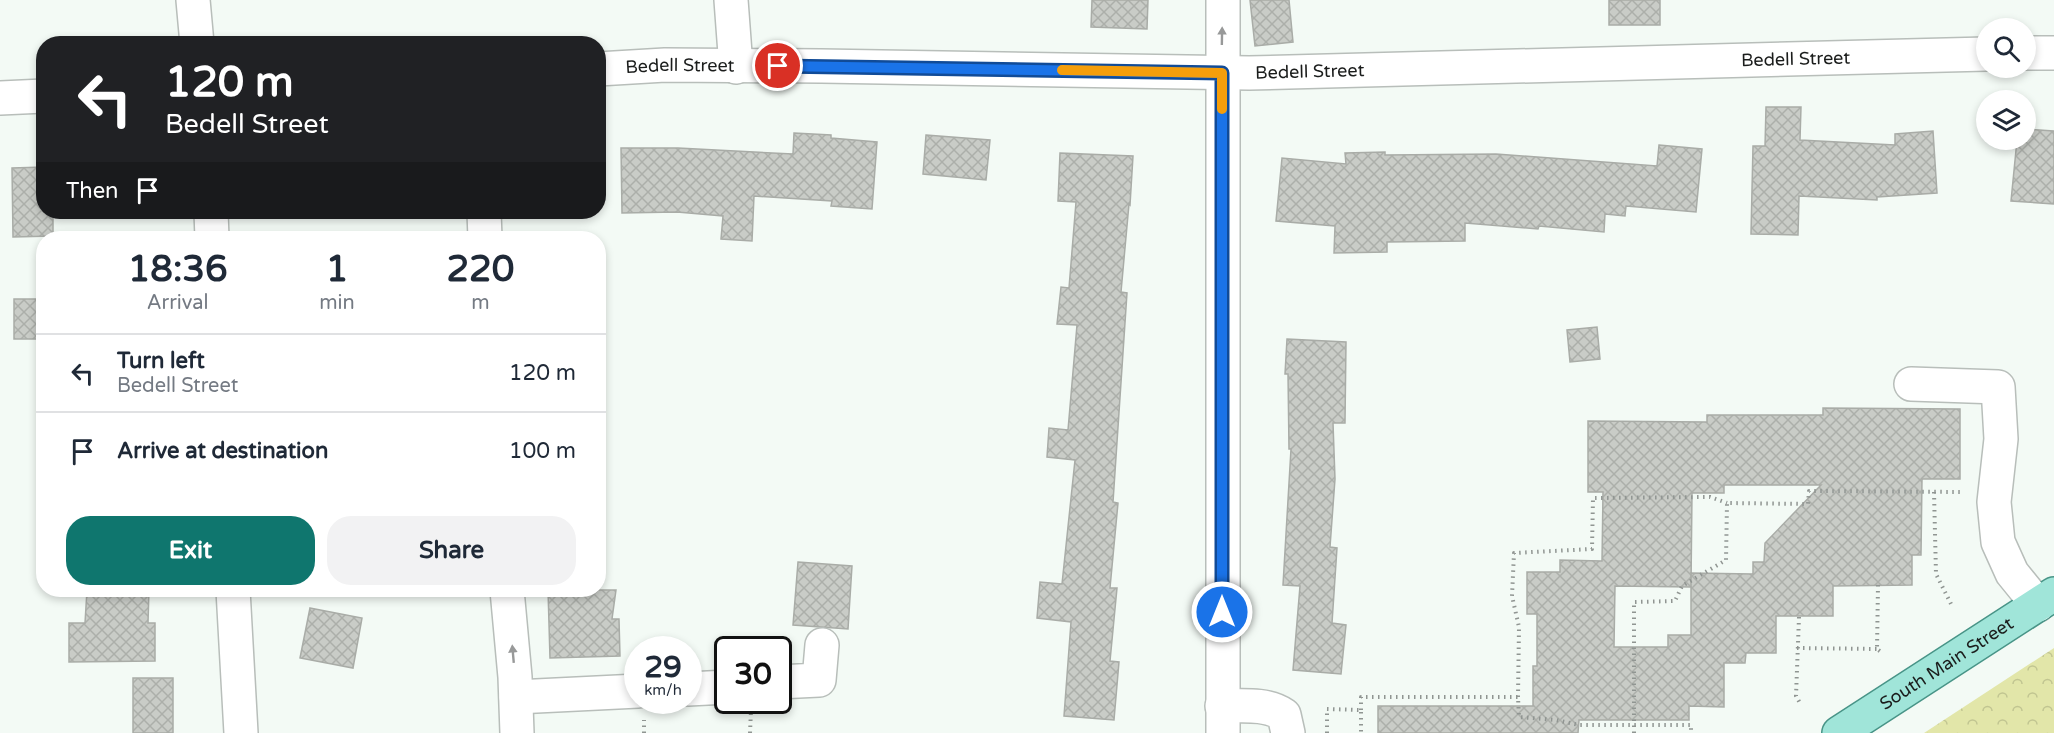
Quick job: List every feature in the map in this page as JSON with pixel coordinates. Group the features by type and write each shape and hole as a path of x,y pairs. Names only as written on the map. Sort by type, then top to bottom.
{"main road":[{"name":"South Main Street","path":"1839,733 2046,599"}],"street":[{"path":"193,0 196,36"},
{"path":"731,0 735,66"},
{"path":"1223,0 1223,719 1262,707 1284,715 1288,733"},
{"path":"2036,53 2054,53"},
{"name":"Bedell Street","path":"606,69 664,65 833,66 1222,73 1976,54"},
{"path":"0,98 36,96"},
{"path":"1911,384 1998,387 2001,439 1994,502 1998,542 2012,573 2046,599"},
{"path":"232,597 241,733"},
{"path":"508,597 517,733"},
{"path":"792,681 819,680 822,645"},
{"path":"516,696 624,692"}],"path":[{"path":"1691,733 1691,725 1579,725 1556,720 1519,717 1519,627 1512,596 1514,553 1592,549 1593,498 1710,497 1726,503 1808,504 1809,491 1966,492"},
{"path":"1934,492 1936,574 1952,606"},
{"path":"1634,733 1634,602 1676,601 1682,586 1726,560 1726,503"},
{"path":"1797,648 1879,650 1878,585"},
{"path":"1798,617 1796,696 1801,705"},
{"path":"1361,733 1361,697 1518,697"},
{"path":"1327,733 1327,710 1360,710"},
{"path":"750,733 751,714"}],"green space":[{"path":"2054,648 2054,733 1924,733"}],"building":[{"path":"1092,0 1148,0 1147,29 1091,27"},
{"path":"1250,0 1289,0 1293,42 1255,46"},
{"path":"1609,0 1660,0 1660,25 1609,25"},
{"path":"1766,107 1801,107 1800,140 1895,145 1895,134 1933,131 1937,193 1877,197 1877,200 1799,196 1798,235 1751,234 1753,146 1765,146"},
{"path":"2036,130 2054,131 2054,204 2011,201 2016,150 2036,150"},
{"path":"794,133 831,135 831,138 877,142 872,209 831,206 832,201 754,196 752,241 721,239 723,216 677,212 622,213 621,148 678,148 793,154"},
{"path":"926,135 990,140 986,180 923,174"},
{"path":"1659,145 1702,149 1696,212 1626,206 1625,216 1605,214 1604,232 1465,223 1465,241 1387,242 1387,252 1334,253 1335,226 1276,221 1282,158 1346,164 1345,153 1496,154 1657,166"},
{"path":"1060,153 1133,156 1121,292 1127,293 1113,502 1118,503 1110,588 1117,588 1110,661 1119,662 1114,720 1064,716 1071,622 1037,618 1040,582 1062,584 1075,460 1047,457 1049,428 1068,430 1077,325 1057,324 1061,287 1069,288 1076,202 1058,201"},
{"path":"36,167 36,219 53,219 53,231 36,231 36,236 13,237 12,168"},
{"path":"14,299 36,299 36,339 14,339"},
{"path":"1597,327 1600,359 1570,362 1567,330"},
{"path":"1287,339 1346,342 1345,423 1333,423 1335,479 1330,547 1337,548 1332,623 1346,625 1341,674 1293,670 1300,586 1283,585 1291,449 1289,449 1288,374 1285,374"},
{"path":"1823,408 1960,409 1960,479 1922,479 1921,555 1912,555 1912,585 1833,586 1833,616 1776,616 1776,653 1746,653 1745,663 1724,663 1724,707 1689,706 1689,720 1579,720 1578,733 1378,733 1378,706 1533,706 1533,666 1537,666 1537,614 1527,614 1527,572 1560,572 1560,560 1602,561 1603,492 1588,492 1588,421 1707,422 1707,415 1823,415","holes":["1724,485 1821,485 1765,543 1764,562 1753,562 1753,574 1691,573 1692,493 1724,493","1615,586 1691,587 1691,635 1668,635 1668,647 1614,647"]},
{"path":"798,562 852,566 848,629 793,625"},
{"path":"606,590 616,590 612,619 619,619 620,656 550,658 548,597 606,597"},
{"path":"87,597 149,597 148,623 155,623 155,661 69,662 69,623 85,623"},
{"path":"310,608 362,618 353,668 300,658"},
{"path":"133,678 173,678 173,733 133,733"}],"slow traffic":[{"path":"1062,70 1222,73 1222,109"}],"route":[{"path":"778,66 1222,73 1222,612"}]}
